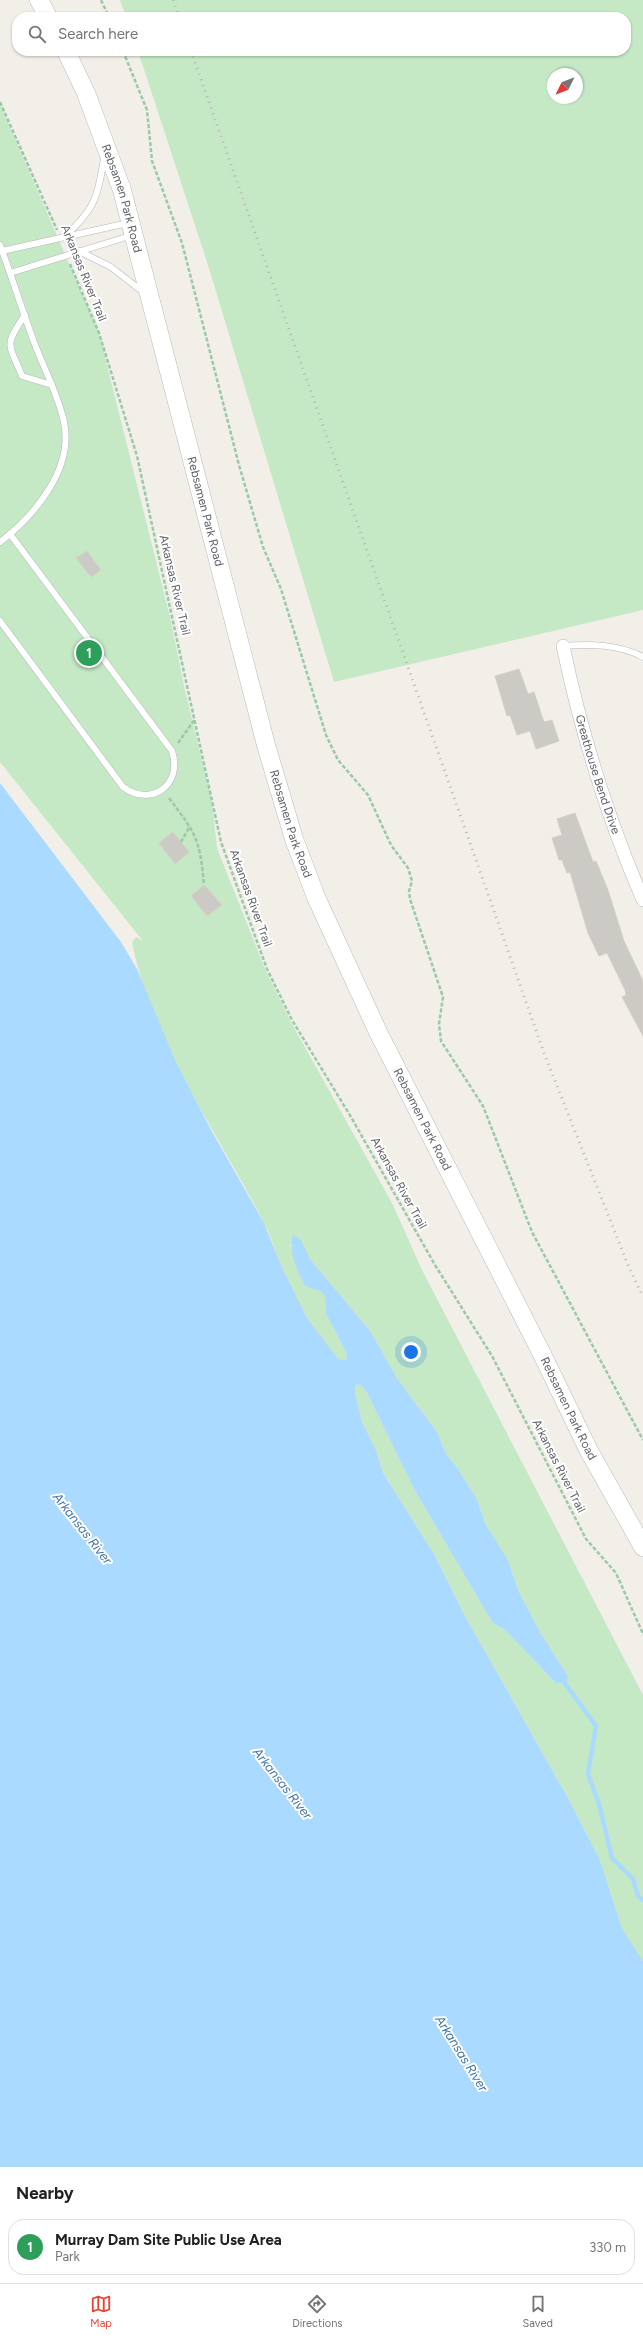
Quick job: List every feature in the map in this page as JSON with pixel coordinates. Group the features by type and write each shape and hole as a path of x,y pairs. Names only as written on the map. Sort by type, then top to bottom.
{"street":[{"path":"39,0 45,12"},
{"name":"Rebsamen Park Road","path":"68,56 86,93 106,145 133,228 266,745 294,839 316,898 378,1032 542,1354 589,1451 643,1547"},
{"name":"Greathouse Bend Drive","path":"563,646 590,751 618,841 643,900"}],"lane":[{"path":"62,237 87,214 95,201 106,145"},
{"path":"0,542 10,534 40,503 54,477 64,450 66,434 64,422 52,385 24,316 1,248 62,237 133,228"},
{"path":"10,273 79,250 133,228"},
{"path":"79,250 111,266 151,300"},
{"path":"24,316 11,335 8,343 22,376 52,385"},
{"path":"0,621 123,787 129,792 144,796 162,790 170,781 175,768 172,751 10,534"},
{"path":"563,646 609,646 631,651 643,657"}],"path":[{"path":"101,0 107,12"},
{"path":"125,56 147,110 152,161 182,243 241,472 263,546 281,589 326,735 338,760 368,795 391,845 411,874 410,899 438,977 443,997 439,1024 441,1041 483,1106 535,1238 643,1440"},
{"name":"Arkansas River Trail","path":"0,102 62,237"},
{"name":"Arkansas River Trail","path":"66,254 99,334 137,456 221,842 270,976 292,1020 351,1116 435,1265 492,1356 586,1539 616,1573 643,1634"},
{"path":"172,751 195,719"},
{"path":"162,790 190,826 199,844 204,884"},
{"path":"181,842 190,826"}],"green space":[{"path":"120,0 643,0 643,610 334,682 208,265 140,56 631,56 631,12 124,12"},
{"path":"0,104 99,333 170,617 185,690 212,802 217,848 265,969 292,1024 392,1203 422,1270 643,1695 643,1961 622,1928 600,1860 568,1798 465,1616 434,1554 383,1473 376,1450 362,1422 355,1393 356,1384 362,1386 366,1391 414,1489 492,1622 506,1631 556,1683 568,1676 539,1630 518,1590 508,1560 485,1523 477,1499 456,1466 446,1454 437,1432 397,1378 371,1332 310,1259 301,1241 290,1244 305,1286 322,1292 325,1298 326,1314 347,1354 346,1360 338,1359 313,1327 287,1281 263,1221 188,1086 154,1016 141,979 132,942 136,937 143,941 0,762"}],"water":[{"name":"Arkansas River","path":"0,783 121,942 137,969 175,1060 210,1128 264,1223 283,1270 307,1318 338,1359 346,1360 347,1354 326,1314 325,1298 322,1292 305,1286 292,1254 291,1248 293,1235 301,1240 310,1259 371,1332 397,1378 437,1432 446,1454 456,1466 477,1499 485,1523 508,1560 518,1590 539,1630 568,1676 567,1682 556,1683 506,1631 492,1622 414,1489 366,1391 362,1386 356,1384 355,1393 362,1422 376,1450 383,1473 434,1554 465,1616 568,1798 600,1860 622,1928 643,1961 643,2167 0,2167"}],"building":[{"path":"87,551 101,570 91,577 76,558"},
{"path":"519,669 528,694 534,692 544,722 552,720 559,741 536,749 530,731 517,735 510,715 507,716 495,676"},
{"path":"575,813 593,862 596,861 608,890 624,941 643,981 643,1036 622,997 626,995 625,990 607,953 599,956 588,933 570,872 567,873 562,860 559,860 552,838 562,835 557,819"},
{"path":"173,832 189,852 175,864 159,843"},
{"path":"204,885 222,905 207,916 191,896"}],"waterway":[{"path":"562,1679 596,1726 588,1774 599,1804 612,1858 633,1879 638,1896 643,1900"}],"railway":[{"path":"173,0 177,12"},
{"path":"193,56 544,1053 628,1265 643,1297"}],"place":[{"name":"Murray Dam Site Public Use Area","path":"89,653"}]}
